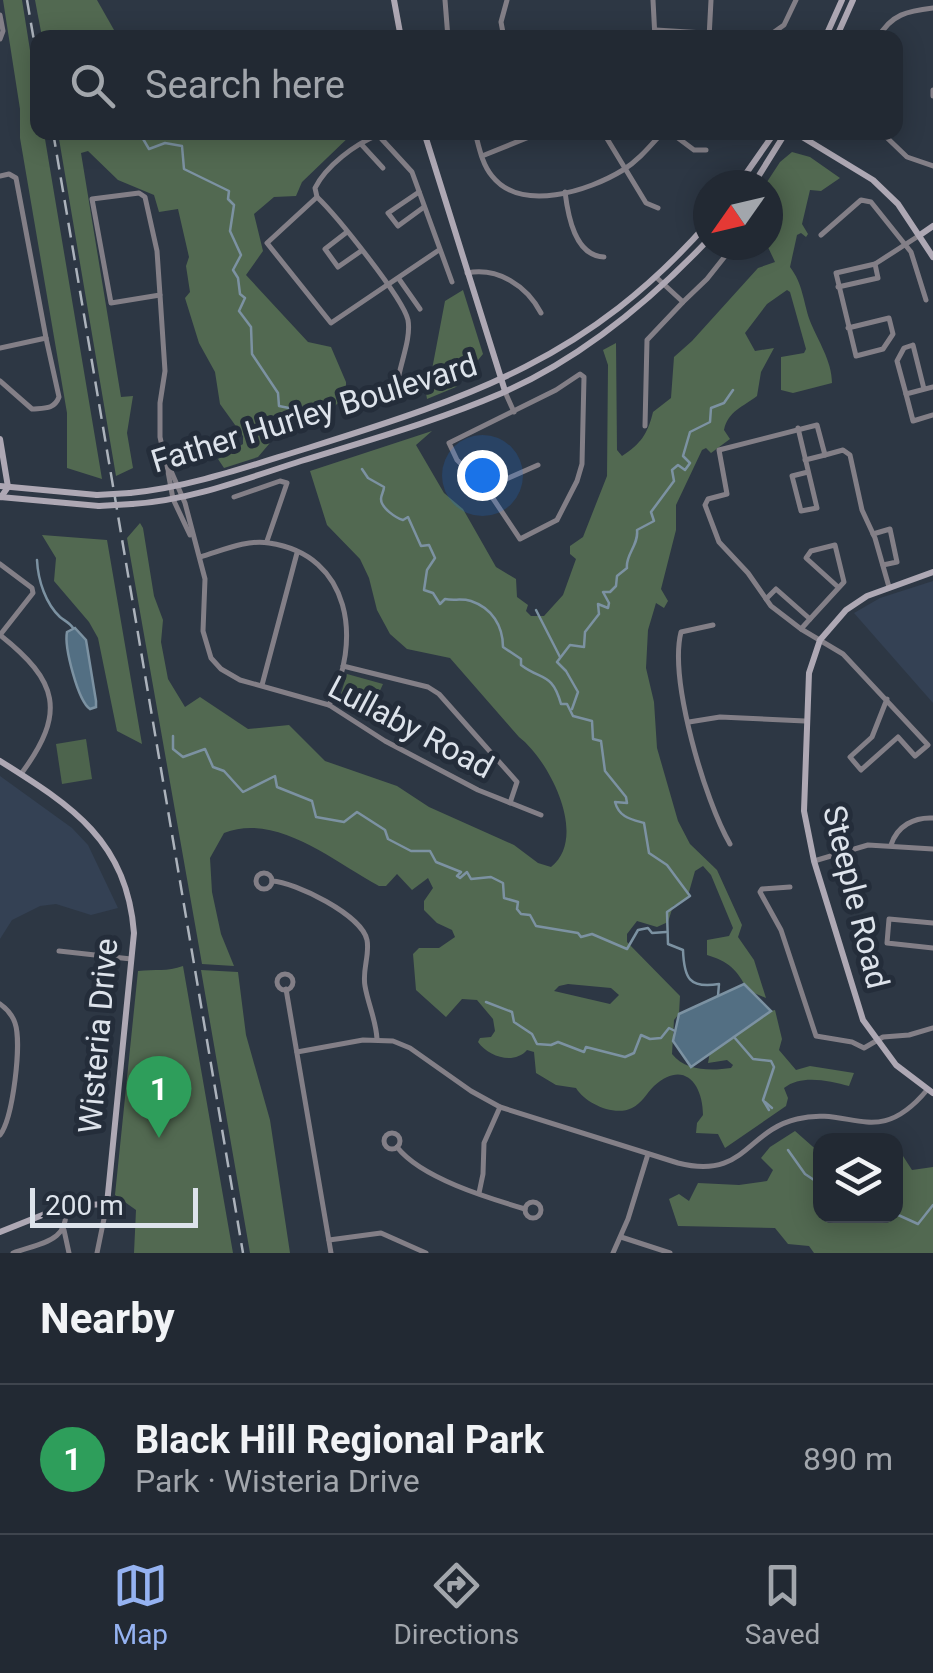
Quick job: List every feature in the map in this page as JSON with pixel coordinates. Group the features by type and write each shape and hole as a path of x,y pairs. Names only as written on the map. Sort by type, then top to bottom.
{"street":[{"path":"394,0 400,30"},
{"path":"445,0 447,30"},
{"path":"502,30 507,0"},
{"path":"652,0 655,30"},
{"path":"709,30 710,0"},
{"path":"779,30 796,0"},
{"path":"829,30 842,0"},
{"path":"840,30 853,0"},
{"path":"884,30 895,17 911,10 933,8"},
{"path":"0,15 0,39"},
{"path":"368,140 317,182 317,198 406,313 408,324 399,375"},
{"path":"383,140 409,168 452,282"},
{"path":"426,140 514,412"},
{"path":"477,140 493,178 512,192 532,196 565,192 623,170 657,140"},
{"path":"482,156 524,140"},
{"path":"607,140 646,203 658,208"},
{"path":"678,140 694,150 706,150"},
{"path":"748,170 769,140"},
{"path":"763,170 784,140"},
{"path":"804,140 873,180 898,204 933,257"},
{"path":"889,140 907,157 933,166"},
{"path":"361,144 383,168"},
{"path":"0,176 10,174 16,178 58,398 56,404 32,409 0,381"},
{"path":"419,192 388,213 398,226 424,207"},
{"path":"565,192 571,223 582,245 590,254 604,257"},
{"name":"Lullaby Road","path":"160,295 110,303 92,199 135,194 145,197 157,251 160,295 165,372 159,420 174,488 200,557 206,601 205,646 210,658 230,676 329,705 386,741 541,816"},
{"path":"317,198 268,239 268,247 331,323 439,250"},
{"path":"821,235 866,200 906,244 916,261 926,300"},
{"path":"848,328 889,318 893,334 883,349 856,356 848,328 838,287 836,273 875,264 933,226"},
{"path":"347,232 325,249 338,267 361,251"},
{"name":"Father Hurley Boulevard","path":"4,486 97,495 174,488 422,412 502,381 576,340 657,278 693,239"},
{"name":"Father Hurley Boulevard","path":"0,496 99,506 177,498 428,422 505,391 574,352 664,284 693,255"},
{"path":"646,426 647,340 722,260"},
{"path":"838,287 878,278 875,264"},
{"path":"467,274 485,270 496,273 532,296 540,313"},
{"path":"657,278 683,302"},
{"path":"398,280 420,309"},
{"path":"0,348 46,338"},
{"path":"933,399 914,345 904,348 897,361 912,420 933,415"},
{"path":"583,374 582,464 577,481 557,520 520,539 486,488 457,460 449,443 514,412 583,374"},
{"path":"906,394 929,388"},
{"path":"826,455 817,425 718,450 727,494 708,499 705,504 719,542 766,599 801,629 843,654 928,744 915,756 898,737"},
{"path":"798,428 805,460 808,472 816,508 801,511 792,476 808,472"},
{"path":"0,439 4,486 0,496"},
{"path":"805,460 848,450 862,510 888,586"},
{"path":"486,488 538,464"},
{"path":"234,497 280,481 286,483 267,542"},
{"path":"873,534 890,530 897,562 882,565"},
{"path":"200,557 248,543 267,542 298,552 327,575 344,605 349,635 344,666 329,705"},
{"path":"801,629 844,582 835,545 811,551 806,558 838,587"},
{"path":"262,685 298,552"},
{"path":"0,564 34,593 0,635 39,670 48,688 50,708 44,737 21,774"},
{"path":"820,640 846,610 888,586 933,572"},
{"path":"766,599 776,588 810,618"},
{"path":"713,624 685,630 680,636 688,722 712,808 730,844"},
{"name":"Steeple Road","path":"820,640 809,673 805,722 804,811 814,861 856,1002 876,1041 896,1065 930,1091"},
{"path":"344,666 428,687 440,694 517,782 510,802"},
{"path":"886,699 872,737 850,758 862,770 911,726"},
{"path":"688,722 720,717 805,722"},
{"name":"Wisteria Drive","path":"0,761 77,812 105,844 128,891 134,959 97,1253"},
{"path":"892,845 892,839 912,820 933,818"},
{"path":"814,861 868,844 933,849"},
{"path":"272,880 348,914 362,927 368,944 364,983 377,1039"},
{"path":"790,887 762,888 760,892 781,930 816,1036 864,1048 883,1036 933,1028"},
{"path":"933,924 889,920 887,943 933,948"},
{"path":"59,952 134,959"},
{"path":"286,989 331,1253"},
{"path":"0,1004 11,1014 18,1038 8,1120 0,1136"},
{"path":"297,1052 377,1039 410,1048 471,1091 500,1106 694,1166 724,1164 742,1156 772,1130 794,1119 816,1116 854,1123 878,1122 911,1107 930,1091"},
{"path":"479,1193 484,1174 484,1143 500,1106"},
{"path":"397,1147 431,1172 526,1208"},
{"path":"613,1253 648,1154"},
{"path":"0,1232 65,1206 106,1204"},
{"path":"12,1253 52,1239 64,1230 65,1206"},
{"path":"64,1230 69,1253"},
{"path":"329,1240 380,1234 426,1253"},
{"path":"621,1237 670,1253"}],"shaded area":[{"path":"933,581 933,703 854,613 880,598"},
{"path":"75,628 86,640 96,701 96,707 90,709 77,685 68,649 67,632"},
{"path":"0,776 72,828 88,845 118,908 91,915 56,904 40,906 12,920 0,939"},
{"path":"744,984 771,1011 691,1067 673,1041 679,1014"}],"green space":[{"path":"3,0 22,0 30,50 30,140 45,140 102,479 67,468 67,413 20,138 20,109"},
{"path":"35,0 97,0 114,30 41,30"},
{"path":"59,140 346,140 302,182 296,196 274,197 254,214 263,251 246,275 308,342 331,347 346,382 346,395 330,411 307,408 292,417 258,457 224,468 218,459 243,444 243,436 220,404 215,372 199,343 185,298 190,292 186,266 189,257 178,209 159,212 154,195 118,180 88,151 81,153 121,397 133,396 127,433 133,468 116,476"},
{"path":"792,152 810,157 840,178 821,191 810,190 802,224 808,234 797,235 790,267 827,359 832,383 793,393 781,390 781,357 804,353 806,349 787,290 767,304 745,333 755,351 774,348 761,372 757,396 729,418 724,430 730,439 711,453 706,448 702,450 676,505 676,530 661,589 668,601 664,608 656,603 648,630 646,668 654,702 657,748 678,821 690,844 717,870 742,925 738,937 754,960 766,998 747,990 732,967 707,955 707,940 729,936 733,928 711,875 703,866 695,871 687,899 673,906 668,922 657,927 637,921 627,934 627,942 680,996 672,1054 677,1060 699,1068 731,1068 733,1065 727,1060 708,1063 710,1052 766,1012 775,1010 782,1039 779,1050 796,1070 810,1066 854,1073 849,1086 816,1080 799,1081 784,1088 786,1106 725,1148 718,1134 696,1133 703,1115 700,1094 683,1075 665,1078 632,1108 617,1111 601,1107 576,1088 556,1085 536,1073 534,1052 527,1050 509,1058 483,1047 478,1042 480,1038 491,1037 495,1031 493,1019 477,1000 462,999 446,1017 416,990 413,954 419,948 439,948 455,937 452,930 437,923 424,910 424,901 433,888 428,878 412,890 397,874 386,886 379,886 284,834 244,828 224,833 210,858 212,892 221,934 234,966 202,964 127,538 140,523 154,596 163,620 161,642 168,679 185,707 200,697 248,729 289,725 325,761 397,786 429,807 514,845 538,863 551,867 562,854 565,819 542,763 450,658 407,649 390,634 377,610 360,559 327,525 310,471 432,431 416,445 444,493 463,509 496,567 516,579 517,597 528,605 526,611 531,616 544,616 563,595 576,559 570,554 570,546 583,537 607,476 608,365 603,350 616,343 617,450 622,456 643,437 653,412 671,398 674,357 758,268 783,260 783,170 775,170","holes":["568,984 611,988 619,995 610,1004 554,991"]},
{"path":"463,290 483,354 456,387 427,399 425,387 430,380 445,301"},
{"path":"42,535 107,540 142,744 117,731 98,638 54,581 56,558"},
{"path":"347,674 383,684 366,721 338,703"},
{"path":"86,739 92,779 62,784 56,744"},
{"path":"183,966 233,1253 134,1253 136,1210 115,1195 138,971"},
{"path":"201,970 238,972 246,1035 270,1120 290,1253 250,1253"},
{"path":"795,1131 813,1147 813,1223 903,1223 903,1156 912,1170 933,1167 933,1253 814,1253 809,1246 788,1244 775,1228 678,1226 669,1199 679,1194 689,1201 698,1183 739,1185 767,1181 773,1170 761,1158 770,1147"}],"waterway":[{"path":"144,140 149,149 165,143 182,146 184,169 229,191 228,199 234,205 230,231 241,255 233,270 240,294 245,298 239,311 251,327 252,354 278,393 279,406 302,418 322,414 331,422"},
{"path":"572,709 578,692 557,662 570,645 584,647 585,632 599,614 598,604 608,608 603,592 610,592 616,586 617,576 627,568 637,530 654,521 651,512 674,481 672,470 678,465 685,470 690,463 683,456 690,432 710,422 711,408 724,403 733,390"},
{"path":"362,469 368,478 384,487 381,499 386,509 403,520 408,517 421,546 429,545 435,558 427,570 424,590 433,593 440,604 445,599 464,600 485,608 498,625 503,647 521,659 521,665 550,682 561,704 567,704 573,716 592,721 593,739 601,741 605,771 626,797 627,803 615,802 619,811 644,823 649,853 667,865 690,896 667,912 668,944 683,950 687,974 695,983 719,984 718,996"},
{"path":"37,560 47,599 73,628"},
{"path":"536,610 560,657"},
{"path":"173,736 173,749 183,757 205,749 213,767 224,771 243,792 275,776 277,787 312,801 316,817 344,822 357,812 385,830 388,839 411,851 430,851 436,862 461,872 457,876 460,878 467,872 471,879 491,877 503,883 504,898 518,902 517,909 530,915 536,926 578,933 581,937 592,934 627,949 638,930 666,932"},
{"path":"486,1002 512,1012 514,1022 532,1034 537,1044 558,1042 584,1052 586,1047 625,1057 634,1053 641,1035 661,1038 669,1028 675,1031"},
{"path":"734,1037 753,1059 771,1061 774,1067 763,1100 769,1110"},
{"path":"765,1102 772,1108"},
{"path":"788,1150 813,1179"},
{"path":"903,1217 918,1224 933,1205"}],"railway":[{"path":"27,0 32,30"},
{"path":"54,140 243,1253"}],"place":[{"name":"Black Hill Regional Park","path":"159,1138"}]}
